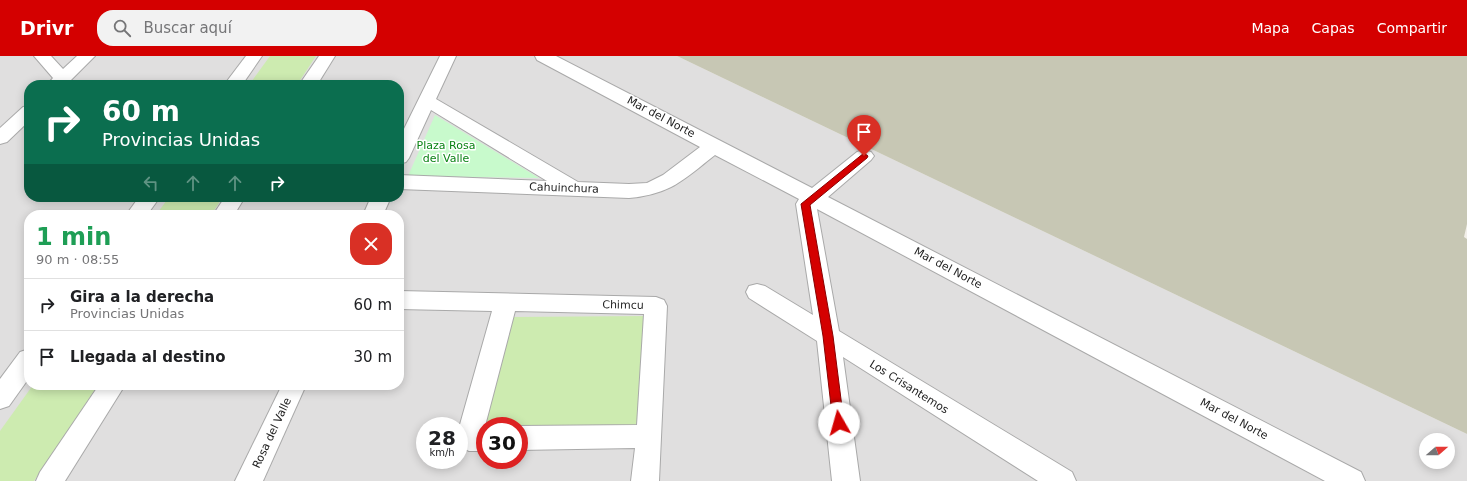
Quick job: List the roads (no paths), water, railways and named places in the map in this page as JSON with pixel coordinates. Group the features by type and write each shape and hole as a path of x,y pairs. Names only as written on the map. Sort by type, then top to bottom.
{"street":[{"path":"42,56 59,80"},
{"path":"62,80 88,56"},
{"path":"237,80 254,56"},
{"path":"311,80 327,56"},
{"path":"404,147 448,56"},
{"name":"Mar del Norte","path":"543,56 715,145 1351,481"},
{"path":"426,100 575,189"},
{"path":"0,138 24,116"},
{"name":"Cahuinchura","path":"404,182 629,191 650,189 670,180 715,145"},
{"path":"846,481 828,336 806,204 864,156"},
{"path":"140,210 146,202"},
{"name":"Los Crisantemos","path":"756,292 828,336 1031,470 1062,481"},
{"name":"Chimcu","path":"404,300 656,306 645,481"},
{"path":"476,439 469,439 506,302"},
{"path":"0,398 24,366"},
{"path":"50,481 110,390"},
{"name":"Rosa del Valle","path":"249,481 292,390"},
{"path":"528,438 649,436"}],"park label":[{"name":"Plaza Rosa del Valle","path":"446,151"}]}
